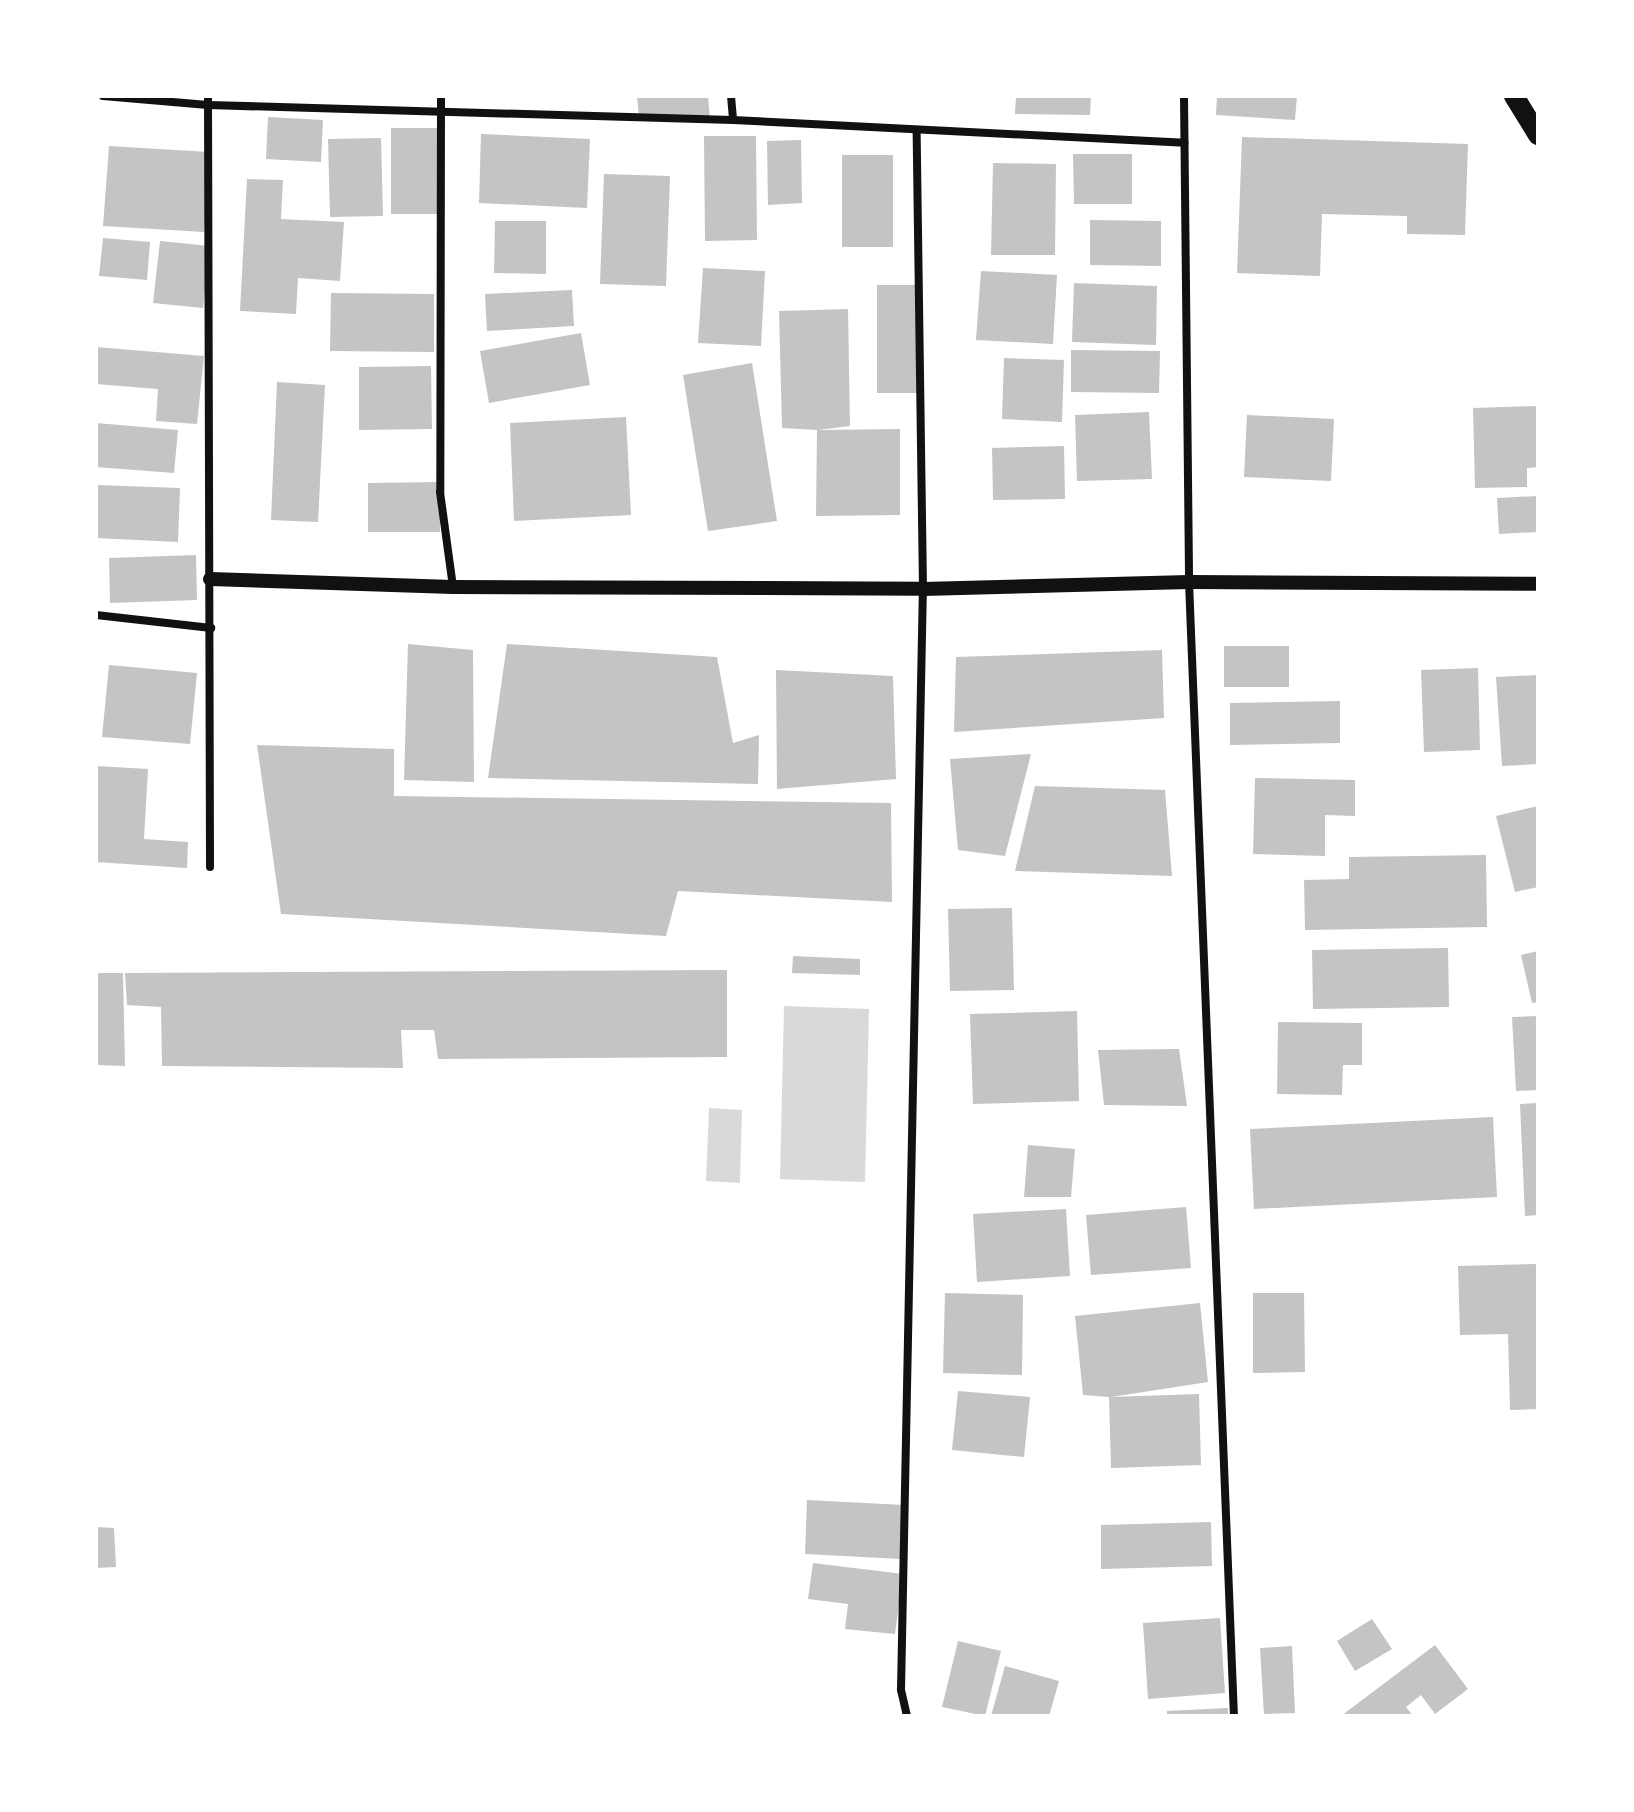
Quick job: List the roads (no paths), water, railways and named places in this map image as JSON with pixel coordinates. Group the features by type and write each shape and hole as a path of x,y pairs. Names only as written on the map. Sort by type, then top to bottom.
{"main road":[{"path":"1514,96 1538,135"}],"street":[{"path":"103,96 441,113 733,120 917,133 1184,143"},
{"path":"441,96 440,492 453,587"},
{"path":"731,96 733,120"},
{"path":"1184,96 1189,582 1234,1716"},
{"path":"208,100 210,867"},
{"path":"907,1716 901,1674 923,589 917,133"},
{"path":"210,579 453,587 923,589 1189,582 1538,584"},
{"path":"96,615 211,628"}]}
